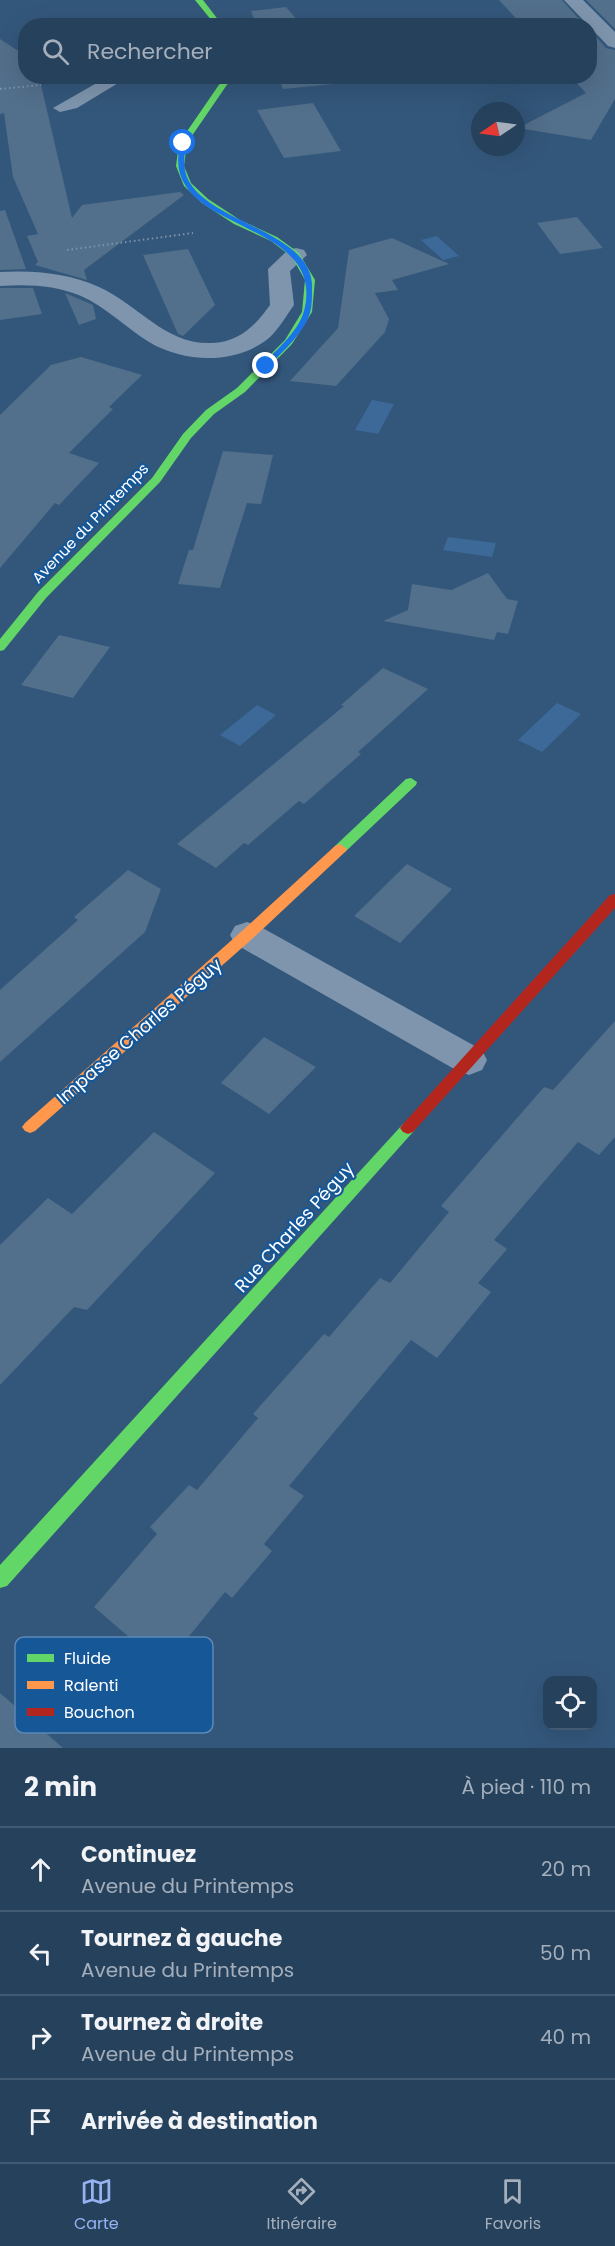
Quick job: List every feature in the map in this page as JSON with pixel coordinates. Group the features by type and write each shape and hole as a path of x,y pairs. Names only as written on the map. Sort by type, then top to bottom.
{"street":[{"path":"199,0 214,18"},
{"path":"573,0 591,18"},
{"path":"597,24 615,42"},
{"name":"Avenue du Printemps","path":"0,647 42,595 156,480 187,435 210,412 241,390 289,342 307,312 309,280 296,255 274,239 237,222 205,201 187,184 180,166 183,143 224,84"},
{"path":"0,279 47,279 76,286 102,297 167,342 184,348 204,351 226,349 249,342 264,330 282,305 279,268 296,255"},
{"name":"Impasse Charles Péguy","path":"30,1126 248,935 411,782"},
{"name":"Rue Charles Péguy","path":"0,1579 615,899"},
{"path":"248,935 469,1060"}],"lane":[{"path":"60,108 72,105 106,84"}],"path":[{"path":"63,250 218,229 237,222"}],"water":[{"path":"437,236 459,256 443,260 421,240"},
{"path":"372,400 394,404 378,434 355,430"},
{"path":"448,537 496,543 492,557 443,550"},
{"path":"557,703 581,714 542,752 518,740"},
{"path":"257,705 276,715 240,746 220,735"}],"building":[{"path":"499,0 562,0 578,18 516,18"},
{"path":"586,0 615,0 615,29"},
{"path":"286,7 295,18 254,18 251,11"},
{"path":"597,38 606,48 615,50 615,99 591,140 525,129 525,124 586,93 578,84 597,84"},
{"path":"0,39 18,51 18,84 41,84 72,218 82,205 180,192 184,195 84,270 87,280 35,265 38,262 27,236 38,234 13,177 4,113 0,114"},
{"path":"281,84 334,84 283,89"},
{"path":"313,103 341,151 284,158 257,110"},
{"path":"5,210 26,269 0,270 0,211"},
{"path":"577,217 603,248 560,254 537,223"},
{"path":"392,238 449,264 392,280 398,290 375,293 389,319 385,332 336,386 290,381 338,328 349,250"},
{"path":"188,249 215,305 183,336 178,334 143,255"},
{"path":"0,288 33,288 42,314 0,320"},
{"path":"65,293 93,305 96,319 79,325"},
{"path":"81,357 142,375 109,407 113,409 69,453 99,463 59,505 55,503 0,568 0,415 51,365"},
{"path":"223,451 273,455 261,504 247,503 220,588 178,584 189,550 193,550"},
{"path":"488,573 507,599 518,601 508,634 497,632 494,640 383,621 408,610 412,584 451,590"},
{"path":"59,635 110,647 73,698 21,685"},
{"path":"383,668 428,689 358,752 361,754 304,804 299,801 248,845 244,843 216,868 177,844 344,706 341,705"},
{"path":"407,864 452,889 400,943 354,916"},
{"path":"128,870 161,889 145,932 0,1062 0,990 78,920 74,917"},
{"path":"615,1021 615,1137 599,1155 578,1142 494,1240 507,1249 478,1283 491,1292 437,1358 411,1340 289,1486 304,1496 264,1544 272,1551 232,1598 225,1592 188,1637 129,1637 94,1607 157,1534 150,1527 189,1485 197,1490 258,1418 253,1414 324,1334 329,1337 380,1278 390,1283 449,1212 441,1206 544,1087 553,1090"},
{"path":"264,1037 316,1067 269,1114 221,1083"},
{"path":"154,1132 215,1173 87,1310 74,1307 0,1385 0,1245 48,1198 72,1214"},
{"path":"0,1693 15,1706 15,1733 46,1733 63,1748 0,1748"}],"traffic: fast":[{"path":"199,0 214,18"},
{"path":"0,647 42,595 156,480 187,436 210,412 241,390 289,342 307,312 310,280 296,255 274,239 237,222 205,201 187,184 180,166 183,143 224,84"},
{"path":"340,849 411,782"},
{"path":"0,1579 408,1128"}],"traffic: slow":[{"path":"30,1127 247,935 340,849"}],"traffic: jam":[{"path":"408,1128 615,899"}],"route":[{"path":"183,143 180,166 187,184 205,201 237,222 274,239 296,255 309,280 307,312 289,342 266,366"}]}
